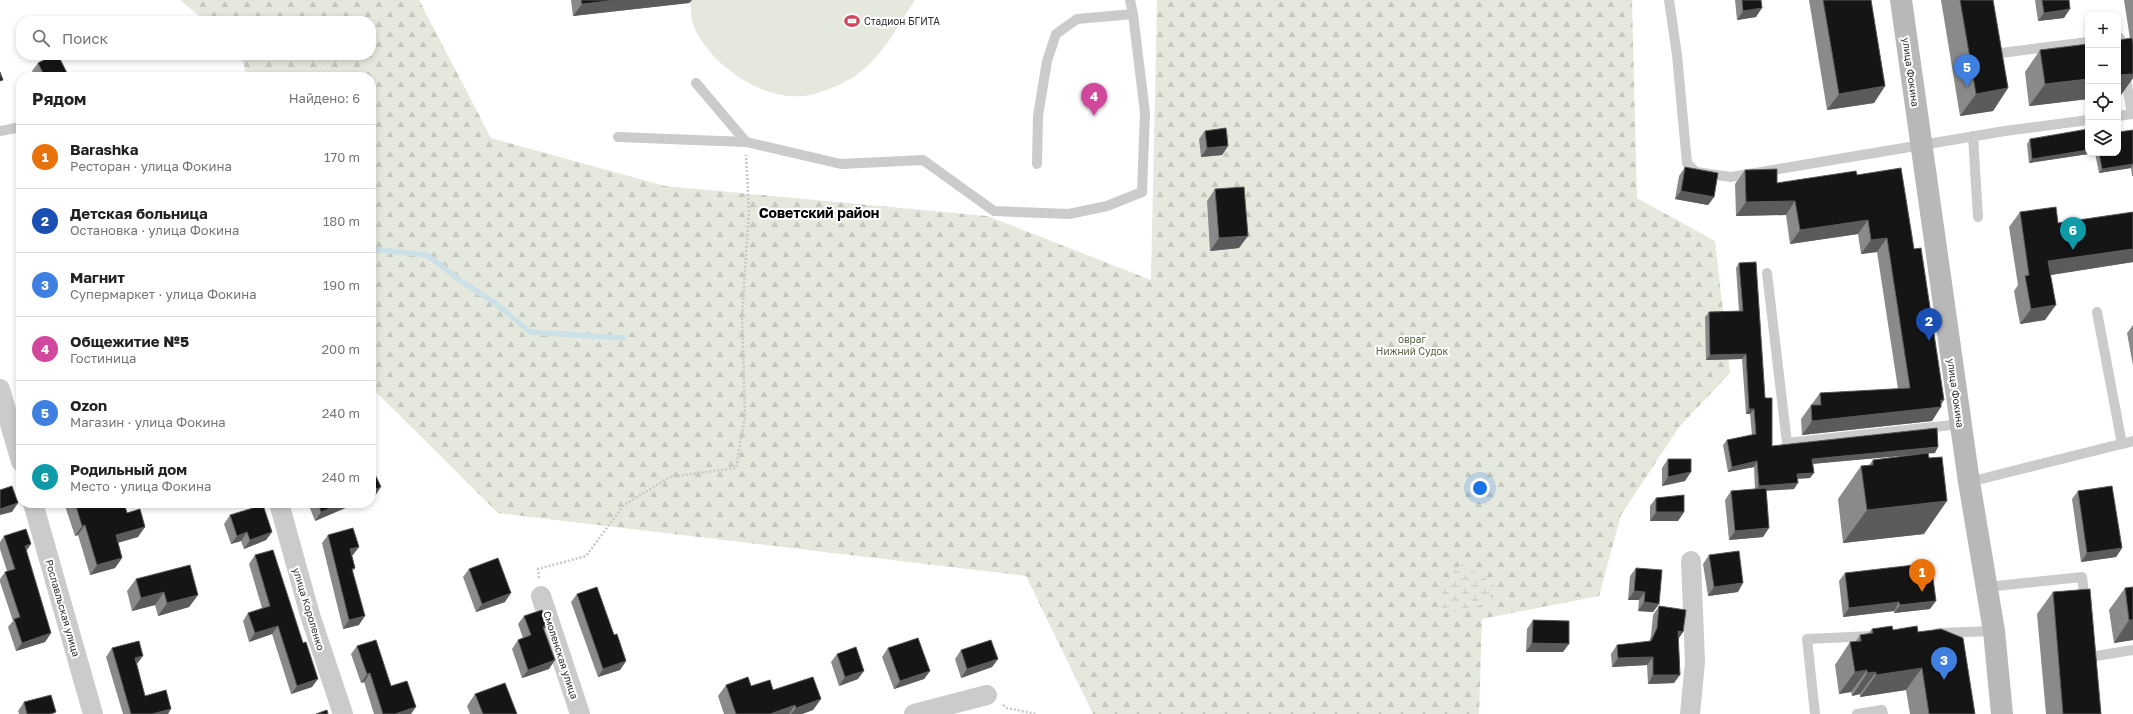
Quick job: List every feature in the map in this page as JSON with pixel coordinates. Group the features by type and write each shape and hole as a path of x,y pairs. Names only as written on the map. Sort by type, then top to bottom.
{"main road":[{"name":"улица Фокина","path":"1901,0 1920,145 1969,482 1994,631 2002,714"}],"street":[{"path":"0,389 16,445"},
{"name":"Рославльская улица","path":"34,508 93,714"},
{"name":"улица Короленко","path":"280,508 310,615 343,714"},
{"path":"1690,714 1695,662 1692,561"},
{"name":"Смоленская улица","path":"541,596 580,714"},
{"path":"914,714 988,694"}],"lane":[{"path":"618,137 746,142 841,164 923,160 994,211 1069,214 1107,206 1142,192 1145,113 1130,0"},
{"path":"1669,0 1677,55 1687,163 1696,172 1731,177 1972,136 2085,120"},
{"path":"1037,164 1038,116 1047,61 1056,34 1077,19 1133,14"},
{"path":"1990,38 1993,54 2085,42"},
{"path":"2121,44 2132,114 2121,116"},
{"path":"696,83 732,123 746,142"},
{"path":"0,131 16,128"},
{"path":"1972,136 1978,217"},
{"path":"1767,273 1787,444 1961,424"},
{"path":"2097,312 2122,444"},
{"path":"1969,482 2133,441"},
{"path":"1987,587 2082,577 2086,613"},
{"path":"1924,634 1994,631"},
{"path":"1815,714 1807,639 1885,636"},
{"path":"2090,657 2133,650"},
{"path":"1857,714 1882,710 1883,714"}],"path":[{"path":"541,596 538,569 586,556 624,505 670,477 736,468 745,417 742,316 749,212 746,142"},
{"path":"988,694 1007,708 1036,714"}],"green space":[{"name":"овраг Нижний Судок","path":"180,0 419,0 491,138 665,186 987,216 1151,280 1157,0 1632,0 1637,198 1715,241 1730,373 1679,427 1621,515 1599,596 1482,619 1479,714 1093,714 1026,576 498,513 376,392 376,72 246,72 242,60 376,60 376,16 199,16"},
{"path":"690,0 915,0 880,53 862,71 847,81 826,90 810,95 793,96 776,94 758,88 727,68 713,55 702,41 694,27"},
{"path":"1461,564 1495,584 1489,601 1462,614 1441,607 1444,583"}],"building":[{"path":"581,0 617,0 582,4"},
{"path":"1742,0 1761,0 1762,8 1743,11"},
{"path":"1823,0 1871,0 1885,86 1839,94"},
{"path":"1960,0 1993,0 2008,88 1976,94"},
{"path":"2042,0 2069,0 2070,9 2044,13"},
{"path":"2132,38 2133,74 2121,75 2121,40"},
{"path":"2085,44 2085,79 2045,84 2040,50"},
{"path":"44,60 60,60 66,72 42,72 38,63"},
{"path":"0,72 3,80 0,81"},
{"path":"1226,128 1228,146 1207,148 1205,131"},
{"path":"2085,130 2085,150 2032,159 2030,139"},
{"path":"2133,130 2133,164 2102,169 2100,156 2121,156 2121,132"},
{"path":"1685,167 1718,173 1714,197 1681,191"},
{"path":"1901,168 1914,249 1921,248 1944,400 1941,400 1941,407 1812,421 1811,405 1821,405 1820,393 1910,388 1887,238 1871,240 1868,220 1800,230 1795,201 1746,202 1745,170 1777,169 1777,183 1856,171 1857,175"},
{"path":"1244,187 1248,236 1219,238 1215,189"},
{"path":"2056,207 2058,223 2133,212 2133,249 2048,261 2056,305 2031,309 2025,276 2029,275 2020,212"},
{"path":"1756,262 1765,398 1772,398 1772,446 1937,428 1938,447 1812,459 1814,473 1797,474 1798,483 1759,486 1757,461 1732,467 1727,440 1756,434 1754,409 1749,409 1746,354 1710,355 1709,312 1743,311 1739,263"},
{"path":"1928,453 1929,458 1942,457 1947,501 1867,510 1861,466 1873,465 1873,460"},
{"path":"1668,459 1691,459 1691,472 1668,477"},
{"path":"376,476 381,487 376,489"},
{"path":"12,486 16,497 16,504 0,509 0,490"},
{"path":"2112,486 2122,548 2087,553 2078,491"},
{"path":"1766,488 1769,528 1735,531 1731,491"},
{"path":"1684,495 1684,512 1656,512 1656,498"},
{"path":"77,508 126,508 127,513 140,509 145,527 116,535 122,558 97,565 85,525 82,526"},
{"path":"253,508 264,508 272,532 250,540 247,532 237,536 230,515"},
{"path":"320,508 331,508 321,512"},
{"path":"353,528 359,547 350,549 355,568 352,569 365,616 349,620 328,535"},
{"path":"26,529 31,544 25,546 51,633 22,643 14,619 20,617 5,572 15,569 4,536"},
{"path":"273,550 303,643 306,642 318,679 297,686 278,626 255,633 248,613 270,606 255,555"},
{"path":"1739,551 1743,583 1714,587 1709,555"},
{"path":"498,558 511,593 482,604 469,569"},
{"path":"1931,563 1936,601 1900,605 1899,602 1849,608 1845,573"},
{"path":"190,565 198,595 167,603 164,592 141,598 136,579"},
{"path":"1636,568 1662,570 1659,604 1644,602 1645,592 1634,591"},
{"path":"597,587 614,635 617,634 626,661 603,669 577,594"},
{"path":"2133,587 2133,620 2129,620 2125,588"},
{"path":"2090,589 2101,714 2063,714 2053,592"},
{"path":"1659,606 1686,610 1683,632 1678,631 1680,675 1653,675 1653,657 1618,658 1617,645 1651,641 1657,628"},
{"path":"542,610 547,625 543,627 555,660 528,670 518,640 531,635 524,616"},
{"path":"1533,620 1569,621 1569,644 1532,643"},
{"path":"1892,626 1893,630 1917,626 1918,632 1941,629 1963,638 1975,714 1929,714 1922,668 1876,675 1876,672 1867,673 1867,670 1855,672 1850,642 1861,641 1860,635 1873,633 1872,629"},
{"path":"918,638 930,671 900,681 888,648"},
{"path":"376,640 391,686 407,681 416,707 395,714 383,714 370,673 367,674 357,646"},
{"path":"991,640 998,659 967,669 961,650"},
{"path":"139,641 143,656 135,658 145,696 166,690 171,709 152,714 131,714 112,648"},
{"path":"856,647 864,671 845,677 837,654"},
{"path":"748,677 751,686 770,680 773,690 813,677 821,699 796,708 795,705 770,714 736,714 726,685"},
{"path":"505,683 517,714 483,714 475,694"},
{"path":"51,695 56,712 50,714 27,714 24,702"},
{"path":"327,710 328,714 316,714"}],"waterway":[{"path":"376,250 427,255 458,279 495,303 530,332 623,338"}],"place":[{"name":"Стадион БГИТА","path":"852,21"},
{"name":"Ozon","path":"1967,87"},
{"name":"Общежитие №5","path":"1094,116"},
{"name":"Родильный дом","path":"2073,250"},
{"name":"Детская больница","path":"1929,341"},
{"name":"Barashka","path":"1922,592"},
{"name":"Магнит","path":"1944,680"}],"district":[{"name":"Советский район","path":"819,212"}]}
